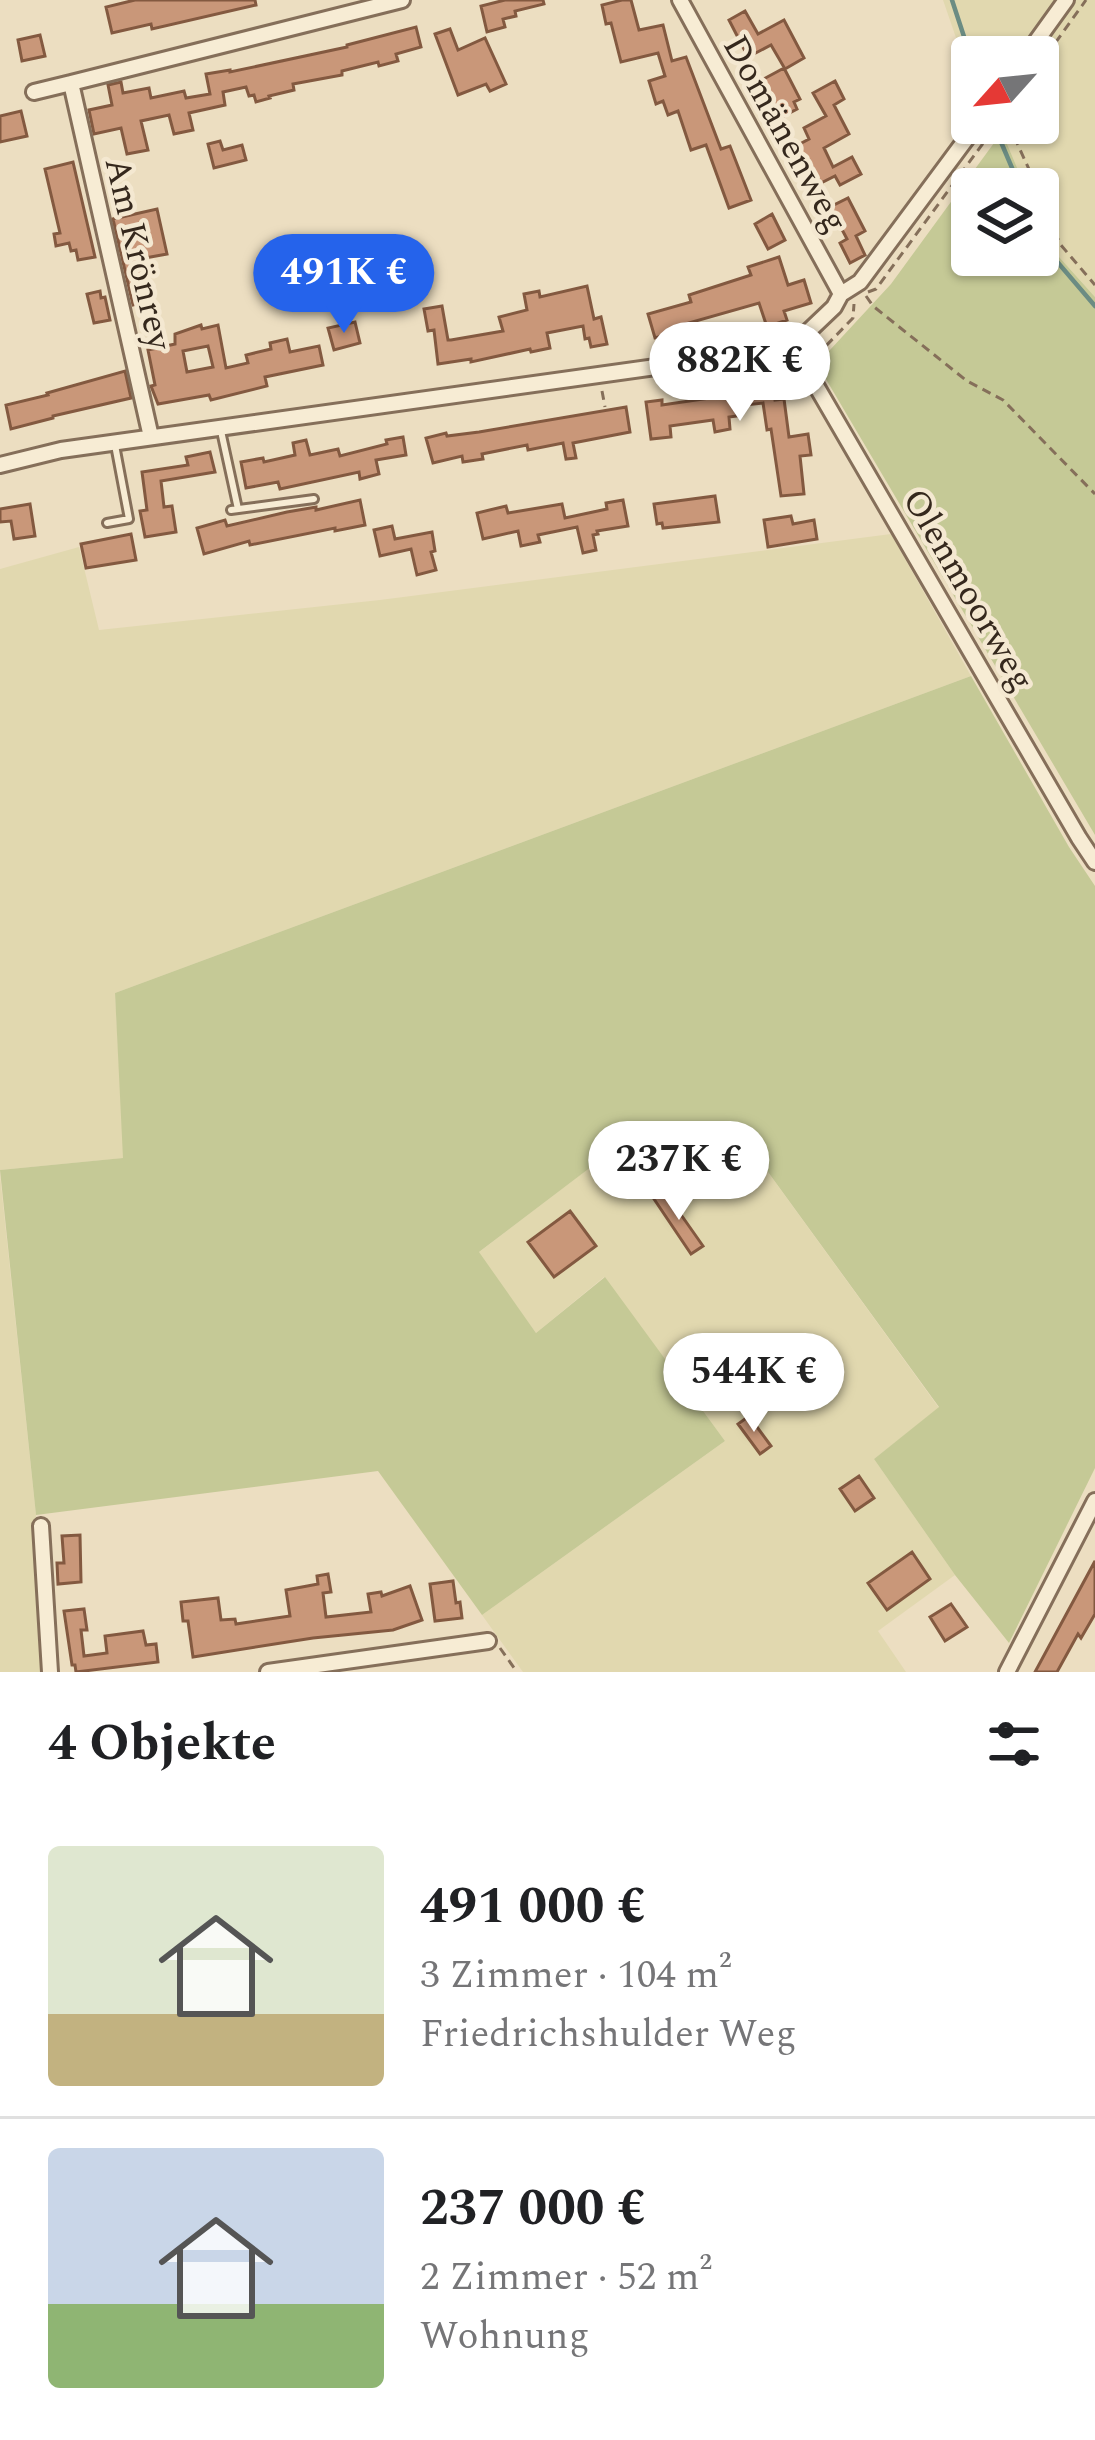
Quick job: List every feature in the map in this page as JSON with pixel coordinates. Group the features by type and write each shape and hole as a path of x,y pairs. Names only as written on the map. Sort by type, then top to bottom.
{"street":[{"path":"34,92 402,0"},
{"name":"Domänenweg","path":"680,0 841,294"},
{"path":"1040,36 1066,0"},
{"name":"Am Krönrey","path":"71,83 151,437"},
{"path":"0,465 61,450 793,346 834,307 841,294 860,282 962,144"},
{"name":"Olenmoorweg","path":"793,346 1095,862"},
{"path":"1007,1672 1095,1501"},
{"path":"41,1526 50,1672"},
{"path":"268,1672 488,1642"}],"lane":[{"path":"220,428 235,510 314,500"},
{"path":"107,523 129,519 115,442"}],"path":[{"path":"1059,38 1086,0"},
{"path":"808,354 820,352 853,318 855,296 876,289 983,144"},
{"path":"1059,242 1095,285"},
{"path":"864,294 967,381 1003,400 1095,494"},
{"path":"602,387 605,407"},
{"path":"488,1642 499,1647 517,1672"}],"shaded area":[{"path":"943,0 1095,0 1095,297 1059,257 1059,168 1017,168 1007,144 1059,144 1059,36 955,36"},
{"path":"891,534 971,676 115,993 124,1158 0,1170 0,569 79,547 99,630 380,600"},
{"path":"733,1124 939,1408 874,1459 955,1575 878,1631 906,1672 523,1672 482,1615 725,1441 604,1277 536,1333 478,1253 617,1147 647,1189"},
{"path":"0,1175 36,1515 44,1672 0,1672"}],"green space":[{"path":"993,144 1007,144 1017,168 976,168"},
{"path":"951,202 951,276 1059,276 1059,257 1095,297 1095,835 817,364 891,284"},
{"path":"971,676 1095,886 1095,1468 1009,1643 874,1459 939,1407 733,1124 646,1189 616,1148 479,1252 536,1333 605,1277 725,1441 482,1615 378,1471 36,1515 0,1170 123,1158 115,993"}],"building":[{"path":"135,0 255,0 256,5 152,29 151,24 112,33 106,7"},
{"path":"505,0 543,0 544,4 515,11 516,16 503,19 505,27 487,32 481,6"},
{"path":"631,0 639,30 663,25 672,61 686,57 721,149 730,146 751,200 729,208 706,145 691,150 678,111 668,115 663,101 656,104 649,81 665,76 658,53 621,62 602,5"},
{"path":"745,11 758,34 784,20 804,58 785,69 771,45 748,57 729,20"},
{"path":"416,27 421,47 396,54 398,61 293,84 294,90 256,102 246,87 223,92 225,105 189,113 193,130 174,134 169,115 141,121 148,150 127,154 121,128 94,134 89,110 112,105 108,85 121,82 123,93 149,88 151,98 184,91 186,98 210,94 206,74 347,47"},
{"path":"450,29 458,50 485,38 506,84 490,91 486,84 458,95 435,34"},
{"path":"40,35 45,56 22,61 18,40"},
{"path":"784,68 800,99 794,102 797,109 780,118 760,81"},
{"path":"835,81 844,99 834,105 849,134 824,148 833,167 852,157 861,174 840,185 835,176 815,186 794,147 809,139 804,128 826,116 813,93"},
{"path":"21,111 27,136 0,142 0,116"},
{"path":"220,141 223,150 242,145 246,160 214,168 208,144"},
{"path":"73,162 95,257 78,260 69,243 56,246 54,234 60,233 45,169"},
{"path":"848,198 865,231 856,236 865,255 850,263 840,243 847,239 830,207"},
{"path":"157,209 167,254 145,258 152,301 133,305 113,219"},
{"path":"772,214 785,240 768,249 755,224"},
{"path":"779,257 788,285 804,280 811,303 784,311 787,320 767,327 759,303 685,324 686,329 655,338 648,314 691,302 689,295 751,275 748,267"},
{"path":"587,286 594,319 601,317 607,344 591,347 583,326 547,333 550,348 438,364 434,330 428,331 424,309 442,306 451,340 503,331 499,317 527,310 524,294 539,291 540,297"},
{"path":"100,291 110,320 94,323 87,294"},
{"path":"355,322 360,343 334,350 328,328"},
{"path":"218,325 226,368 248,363 246,355 287,339 290,352 319,346 323,365 265,377 267,386 211,400 209,395 158,404 151,386 155,385 148,350 175,344 175,334","holes":["208,346 213,367 187,372 183,351"]},
{"path":"125,371 131,398 11,429 6,405"},
{"path":"772,377 775,400 784,399 789,437 808,434 811,455 800,456 804,494 781,496 763,403 735,406 737,416 729,417 730,429 715,432 713,420 670,426 671,437 651,439 646,402 662,400 662,405 710,398 709,390"},
{"path":"626,407 630,432 573,443 576,458 566,459 563,443 482,454 483,459 463,462 462,456 433,463 426,438 479,432"},
{"path":"403,437 406,455 376,460 379,474 360,479 359,472 280,489 278,482 246,488 241,462 295,455 293,443 306,440 310,455 338,449 340,456"},
{"path":"210,452 215,472 161,481 164,507 172,506 176,532 145,537 140,511 147,510 142,472 188,465 186,457"},
{"path":"715,496 719,522 663,528 662,523 657,524 654,504"},
{"path":"360,500 365,525 250,545 249,541 204,554 197,528 225,520 227,526"},
{"path":"623,500 628,526 597,531 593,535 596,550 583,553 577,527 538,535 540,542 521,546 518,531 483,539 477,513 506,506 508,513 562,504 565,518 607,509 606,503"},
{"path":"30,504 35,536 14,539 11,521 0,522 0,509"},
{"path":"791,516 793,524 814,520 817,539 768,547 764,520"},
{"path":"392,526 395,539 432,532 436,570 417,575 411,549 380,556 374,530"},
{"path":"131,534 136,560 86,568 81,544"},
{"path":"665,1192 703,1246 691,1254 654,1199"},
{"path":"570,1211 596,1246 554,1277 528,1242"},
{"path":"749,1416 771,1446 760,1454 738,1424"},
{"path":"859,1476 874,1498 855,1511 840,1489"},
{"path":"80,1535 81,1582 58,1584 57,1563 64,1563 62,1536"},
{"path":"912,1552 930,1579 887,1610 868,1583"},
{"path":"1095,1561 1095,1614 1057,1672 1035,1672"},
{"path":"328,1574 331,1592 323,1593 326,1617 371,1612 368,1594 381,1592 382,1596 410,1586 422,1620 393,1630 193,1657 181,1602 218,1598 221,1620 235,1619 236,1624 290,1616 286,1590 318,1584 317,1576"},
{"path":"453,1581 462,1618 435,1621 430,1584"},
{"path":"951,1604 967,1627 945,1641 930,1617"},
{"path":"84,1609 84,1656 107,1653 105,1636 143,1631 146,1645 156,1644 158,1662 76,1672 64,1611"}],"waterway":[{"path":"952,0 964,36"},
{"path":"1002,144 1012,168"},
{"path":"1059,264 1095,306"}]}
